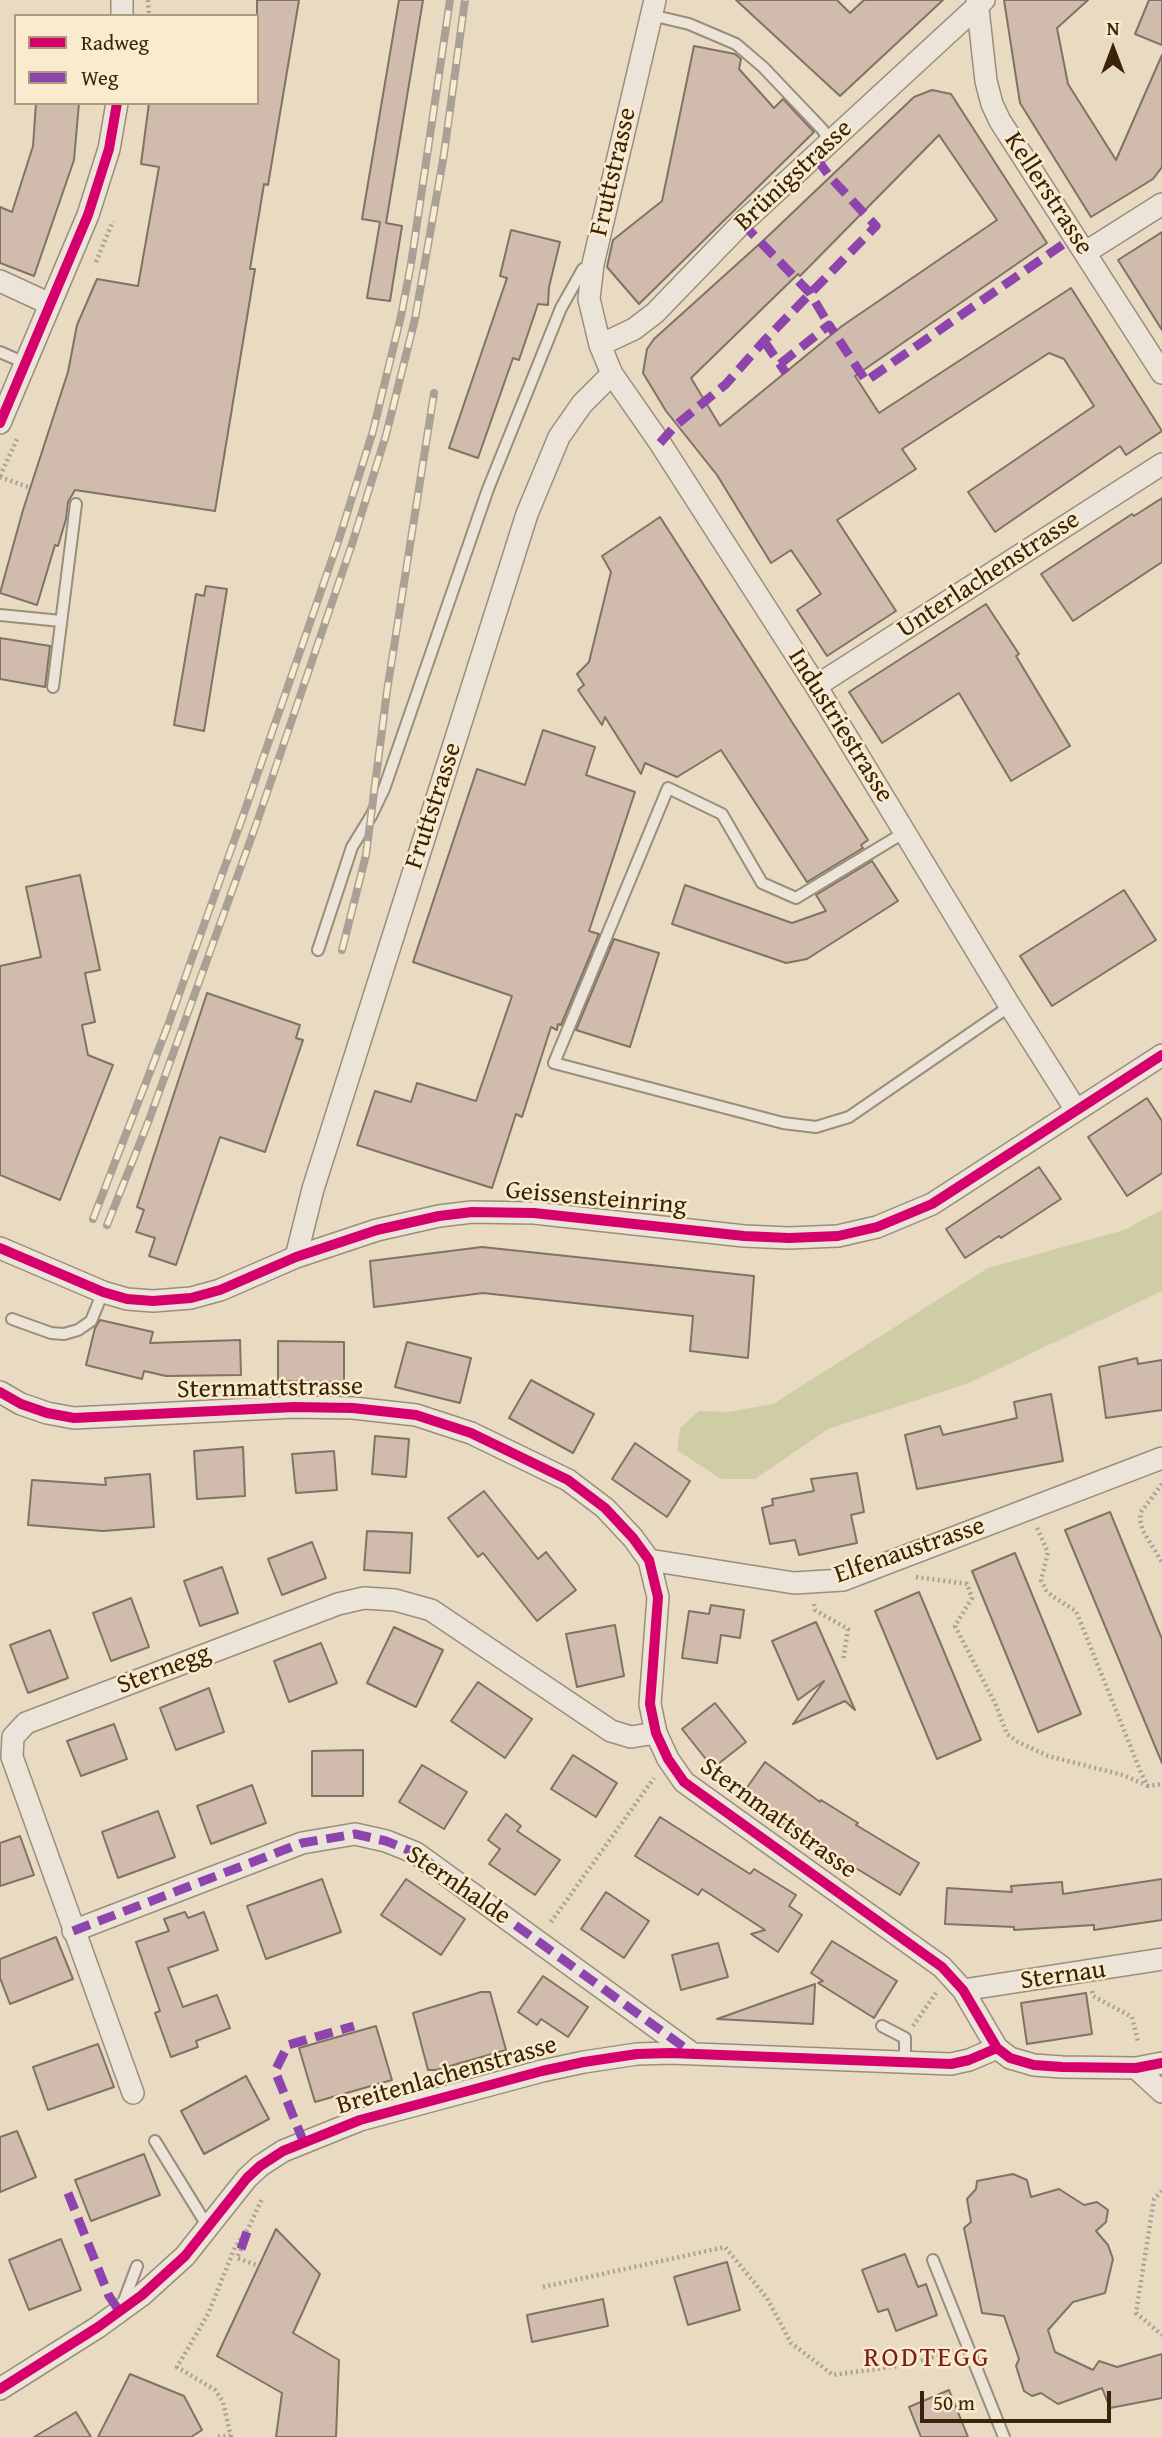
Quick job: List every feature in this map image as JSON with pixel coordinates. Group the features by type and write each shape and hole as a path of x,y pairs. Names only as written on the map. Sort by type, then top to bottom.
{"street":[{"name":"Brünigstrasse","path":"600,345 634,329 655,313 742,223 979,2"},
{"name":"Kellerstrasse","path":"979,2 986,81 1000,121 1162,373"},
{"name":"Fruttstrasse","path":"600,345 589,299 593,264 653,7"},
{"path":"0,422 88,215 109,149 117,105"},
{"path":"1086,252 1162,204"},
{"path":"2,282 50,304"},
{"name":"Industriestrasse","path":"600,345 612,374 660,443 816,686 1076,1110"},
{"name":"Fruttstrasse","path":"296,1257 313,1189 527,514 559,437 582,404 612,374"},
{"name":"Unterlachenstrasse","path":"816,686 1162,464"},
{"name":"Geissensteinring","path":"0,1248 103,1292 153,1301 191,1298 219,1290 296,1257 377,1230 439,1216 472,1212 534,1213 744,1236 838,1236 877,1227 932,1203 1162,1055"},
{"name":"Sternmattstrasse","path":"0,1392 21,1404 74,1418 294,1407 353,1408 416,1415 471,1433 568,1480 606,1508 649,1560 658,1597 650,1704 656,1733 668,1759 684,1782 931,1958 963,1990 997,2048"},
{"name":"Elfenaustrasse","path":"649,1560 794,1583 842,1580 1162,1458"},
{"name":"Sternegg","path":"133,2093 12,1757 13,1737 26,1723 338,1604 364,1598 395,1600 431,1610 611,1731 631,1737 656,1733"},
{"name":"Sternhalde","path":"73,1931 302,1843 355,1834 386,1841 416,1853 693,2054"},
{"name":"Sternau","path":"963,1990 1162,1959"},
{"path":"997,2048 1010,2058 1034,2065 1136,2068 1162,2063"},
{"name":"Breitenlachenstrasse","path":"1,2384 120,2312 142,2295 185,2256 247,2178 260,2166 283,2151 360,2120 461,2091 584,2062 637,2054 951,2064 969,2060 997,2048"},
{"path":"1136,2068 1162,2092"}],"lane":[{"path":"653,7 736,44 763,67 822,129 830,141"},
{"path":"318,950 352,847 371,816 383,789 488,489 561,308 583,269 593,264"},
{"path":"0,352 25,363"},
{"path":"53,687 76,504"},
{"path":"0,615 61,621"},
{"path":"905,832 796,898 762,883 722,814 668,788 554,1063 783,1123 816,1127 849,1117 1010,1006"},
{"path":"12,1319 51,1333 64,1334 78,1330 91,1321 103,1292"},
{"path":"882,2026 905,2038 905,2062"},
{"path":"155,2141 208,2227"},
{"path":"933,2260 1004,2437"},
{"path":"120,2312 136,2266"}],"path":[{"path":"0,477 30,488"},
{"path":"1162,1484 1141,1512 1140,1520 1143,1531 1162,1562"},
{"path":"1036,1524 1048,1553 1041,1580 1045,1590 1076,1611 1148,1786"},
{"path":"912,1576 967,1584 972,1598 955,1626 995,1703 1007,1734 1048,1756 1123,1775 1148,1786 1162,1783"},
{"path":"812,1582 815,1609 848,1629 843,1661"},
{"path":"551,1921 656,1775"},
{"path":"1087,1972 1093,1996 1132,2017 1138,2042"},
{"path":"905,2038 934,1996"},
{"path":"219,2437 231,2436 223,2402 215,2390 177,2367 208,2314 235,2247 248,2230 266,2189"},
{"path":"1162,2191 1154,2199 1136,2313 1162,2335"},
{"path":"543,2287 724,2247 767,2298 791,2343 833,2375 906,2365 967,2347"},
{"path":"241,2249 237,2258 258,2266"}],"shaded area":[{"path":"1162,1210 1162,1291 969,1383 828,1429 755,1479 721,1479 677,1450 680,1428 699,1411 727,1412 773,1404 988,1268 1124,1230"}],"building":[{"path":"257,0 299,0 268,185 264,184 250,269 255,269 215,511 75,490 68,502 58,546 55,545 37,605 0,593 23,510 68,372 77,325 97,279 138,286 159,167 141,164 149,105 259,105"},
{"path":"399,0 423,0 386,223 402,226 390,301 367,298 380,222 362,219"},
{"path":"736,0 837,0 850,13 864,0 943,0 840,96"},
{"path":"1004,0 1088,0 1057,28 1068,84 1116,160 1162,55 1162,167 1153,179 1091,217 1020,103"},
{"path":"1149,0 1162,0 1162,45 1135,34"},
{"path":"694,46 735,54 741,59 739,69 774,108 783,99 814,132 639,304 607,267 613,240 662,201"},
{"path":"932,90 951,94 1047,243 855,376 879,413 1071,288 1162,431 1126,455 1120,446 995,532 968,492 1094,406 1064,359 1049,353 902,449 916,469 837,520 896,611 827,656 797,610 821,594 791,550 771,563 717,475 666,411 643,373 647,349 654,339 766,238 914,97","holes":["939,135 997,220 842,326 720,426 691,378 798,274 800,276"]},
{"path":"36,105 79,105 74,160 34,276 0,263 0,207 12,212 33,146"},
{"path":"511,230 560,242 549,287 548,305 538,304 519,360 513,358 478,458 449,448 507,278 500,276"},
{"path":"1162,232 1162,330 1118,260"},
{"path":"1162,498 1162,562 1073,621 1041,574 1132,514 1134,516"},
{"path":"660,517 868,840 861,845 863,848 807,882 721,750 677,777 645,763 641,774 605,717 602,725 578,690 584,685 577,674 589,662 611,572 602,556"},
{"path":"206,586 227,589 204,731 174,725 196,594 204,596"},
{"path":"986,604 1019,654 1016,656 1070,746 1011,781 959,693 882,743 849,692"},
{"path":"0,638 50,646 45,687 0,679"},
{"path":"543,730 595,747 586,775 635,792 589,931 599,934 561,1025 558,1024 557,1030 551,1027 522,1117 516,1114 492,1188 357,1145 375,1091 411,1102 417,1083 476,1101 512,996 413,962 477,769 525,785"},
{"path":"872,861 898,901 807,959 786,963 672,924 685,885 792,923 826,911 816,895"},
{"path":"80,875 100,970 85,973 95,1022 82,1025 88,1055 113,1065 60,1200 0,1175 0,966 41,957 26,887"},
{"path":"1124,890 1156,940 1052,1006 1020,956"},
{"path":"614,939 659,953 630,1047 576,1030"},
{"path":"207,993 300,1025 296,1038 303,1040 265,1152 220,1137 176,1265 149,1256 155,1238 136,1232 144,1210 137,1207"},
{"path":"1147,1098 1162,1121 1162,1173 1127,1196 1088,1137"},
{"path":"1039,1167 1061,1199 965,1258 946,1229"},
{"path":"482,1247 754,1276 748,1358 690,1351 693,1316 483,1293 374,1307 370,1261"},
{"path":"100,1320 153,1332 150,1343 240,1340 241,1375 166,1376 144,1371 142,1379 86,1365 95,1328"},
{"path":"278,1341 344,1342 344,1382 278,1381"},
{"path":"407,1342 471,1358 460,1403 395,1387"},
{"path":"1137,1358 1138,1364 1162,1360 1162,1410 1106,1418 1099,1367"},
{"path":"531,1380 594,1414 573,1453 509,1418"},
{"path":"1051,1394 1063,1461 917,1489 905,1435 940,1426 943,1435 1017,1418 1014,1402"},
{"path":"375,1436 409,1439 406,1477 372,1474"},
{"path":"635,1443 690,1481 667,1517 612,1479"},
{"path":"243,1447 245,1496 197,1499 194,1451"},
{"path":"334,1451 337,1490 296,1493 292,1454"},
{"path":"857,1473 864,1512 851,1515 857,1543 799,1555 795,1540 770,1544 762,1508 773,1505 772,1499 814,1491 811,1479"},
{"path":"150,1474 154,1527 103,1531 28,1525 32,1480 106,1485 105,1478"},
{"path":"484,1491 538,1559 546,1552 576,1590 537,1621 483,1553 478,1557 448,1518"},
{"path":"1110,1512 1162,1639 1162,1763 1065,1530"},
{"path":"367,1531 412,1533 410,1573 364,1570"},
{"path":"312,1542 326,1578 282,1595 268,1559"},
{"path":"1015,1553 1081,1714 1038,1732 972,1571"},
{"path":"222,1567 238,1613 200,1626 184,1581"},
{"path":"919,1592 981,1740 937,1759 875,1611"},
{"path":"131,1598 149,1647 111,1661 93,1613"},
{"path":"711,1605 744,1610 740,1638 721,1635 717,1663 682,1658 689,1611 709,1614"},
{"path":"816,1622 855,1710 845,1701 793,1724 824,1681 798,1700 772,1641"},
{"path":"615,1625 624,1676 577,1687 566,1634"},
{"path":"394,1627 443,1650 416,1707 367,1683"},
{"path":"50,1630 68,1678 28,1693 10,1645"},
{"path":"321,1643 337,1683 289,1702 274,1661"},
{"path":"478,1682 532,1719 505,1758 451,1721"},
{"path":"209,1688 224,1732 176,1750 160,1708"},
{"path":"715,1703 746,1742 713,1768 682,1729"},
{"path":"114,1724 127,1759 81,1776 67,1741"},
{"path":"363,1750 363,1796 312,1796 312,1751"},
{"path":"573,1755 617,1783 596,1817 551,1789"},
{"path":"765,1762 820,1802 821,1800 858,1823 856,1825 919,1863 900,1895 836,1856 834,1859 741,1796"},
{"path":"422,1765 467,1792 444,1829 399,1802"},
{"path":"252,1785 266,1823 211,1844 197,1806"},
{"path":"158,1811 175,1857 118,1878 102,1832"},
{"path":"506,1814 521,1826 517,1831 560,1860 535,1895 489,1864 500,1849 488,1840"},
{"path":"660,1817 750,1874 754,1869 796,1895 789,1906 802,1915 778,1952 751,1934 765,1930 702,1889 698,1895 635,1856"},
{"path":"20,1836 34,1875 0,1886 0,1843"},
{"path":"322,1879 341,1932 266,1959 247,1906"},
{"path":"406,1879 465,1919 441,1955 381,1915"},
{"path":"1162,1879 1162,1920 1094,1930 1094,1925 1014,1930 1014,1927 945,1924 947,1888 1012,1892 1011,1886 1062,1882 1063,1894"},
{"path":"606,1892 649,1921 624,1958 581,1929"},
{"path":"185,1912 188,1918 204,1912 218,1950 168,1968 183,2007 217,1995 230,2028 196,2041 198,2047 171,2057 155,2013 160,2011 136,1942 169,1931 164,1919"},
{"path":"56,1937 73,1979 10,2004 0,1978 0,1959"},
{"path":"832,1941 897,1981 874,2018 818,1983 823,1981 811,1973"},
{"path":"718,1943 728,1977 681,1990 672,1955"},
{"path":"543,1976 588,2007 568,2037 541,2019 537,2025 518,2012"},
{"path":"815,1984 813,2024 717,2019"},
{"path":"481,1992 490,1992 506,2050 428,2070 413,2013"},
{"path":"1086,1993 1092,2034 1027,2044 1021,2003"},
{"path":"376,2026 392,2080 315,2102 299,2048"},
{"path":"98,2044 114,2087 48,2110 33,2067"},
{"path":"246,2076 269,2119 204,2154 181,2111"},
{"path":"17,2131 36,2177 0,2192 0,2137"},
{"path":"144,2154 160,2195 91,2221 75,2180"},
{"path":"1013,2174 1027,2180 1031,2197 1059,2189 1084,2205 1097,2202 1108,2210 1106,2222 1096,2231 1108,2245 1113,2259 1105,2293 1073,2302 1048,2330 1055,2352 1093,2370 1099,2361 1117,2367 1162,2354 1162,2398 1110,2408 1102,2388 1058,2404 1041,2393 1032,2396 1024,2391 1016,2366 1019,2359 1004,2316 982,2313 964,2228 971,2222 967,2199 976,2189 977,2181"},
{"path":"276,2229 320,2274 293,2333 339,2360 336,2437 276,2437 282,2393 217,2356"},
{"path":"61,2239 81,2290 29,2310 9,2260"},
{"path":"905,2254 918,2287 926,2284 937,2315 896,2331 888,2309 878,2312 862,2270"},
{"path":"727,2262 740,2310 688,2325 674,2277"},
{"path":"603,2299 608,2326 532,2342 527,2315"},
{"path":"130,2374 184,2396 202,2430 191,2437 98,2437"},
{"path":"949,2390 968,2437 921,2437 909,2407"},
{"path":"76,2412 91,2437 34,2437"}],"railway":[{"path":"93,1219 167,1028 243,816 339,539 373,431 411,264 450,0"},
{"path":"107,1225 149,1120 257,822 352,544 386,435 415,319 444,154 465,0"},
{"path":"342,950 366,855 387,691 434,393"}],"marked path":[{"path":"660,443 675,426 726,384 876,226 830,177 814,155"},
{"path":"742,223 810,293 829,325"},
{"path":"780,364 829,325 866,381 1075,236"},
{"path":"764,341 786,373"},
{"path":"73,1931 302,1843 355,1834 386,1841 416,1853 692,2053"},
{"path":"304,2143 275,2071 288,2045 354,2026"},
{"path":"68,2193 109,2296 120,2312"},
{"path":"241,2249 248,2229"}],"cycle path":[{"path":"0,423 88,215 109,149 117,105"},
{"path":"0,1248 103,1292 127,1299 153,1301 191,1298 220,1290 296,1257 377,1230 439,1216 472,1212 534,1213 744,1236 838,1236 877,1227 932,1204 1162,1055"},
{"path":"0,1392 21,1404 74,1418 294,1407 353,1408 416,1415 471,1433 568,1480 605,1508 649,1560 658,1597 650,1704 656,1733 668,1759 684,1782 942,1967 963,1990 997,2048 1010,2058 1034,2065 1062,2067 1136,2068 1162,2063"},
{"path":"0,2389 98,2327 142,2295 185,2256 247,2178 260,2166 283,2151 360,2120 542,2071 637,2054 951,2064 969,2060 997,2048"}],"district":[{"name":"RODTEGG","path":"927,2359"}]}
